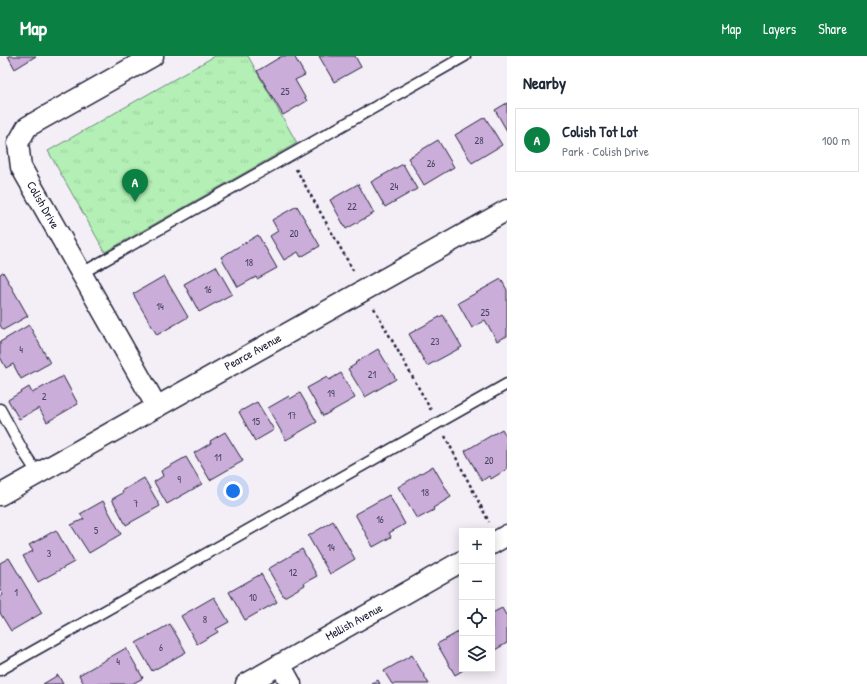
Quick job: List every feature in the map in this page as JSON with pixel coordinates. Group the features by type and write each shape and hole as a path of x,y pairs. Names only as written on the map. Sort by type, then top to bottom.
{"street":[{"name":"Colish Drive","path":"153,56 27,127 18,143 21,167 157,407"},
{"name":"Pearce Avenue","path":"0,495 507,210"},
{"name":"Mellish Avenue","path":"246,684 459,563"},
{"path":"280,664 291,684"}],"lane":[{"path":"82,273 464,56"},
{"path":"0,670 507,384"},
{"path":"0,409 23,451 38,474"}],"path":[{"path":"288,156 438,422 499,540"}],"green space":[{"path":"215,56 248,56 297,143 105,252 48,151"}],"building":[{"path":"8,56 36,56 15,69"},
{"path":"282,56 294,56 305,75 295,80 307,101 283,115 257,71"},
{"path":"319,56 355,56 361,67 334,82"},
{"path":"507,103 507,131 495,110"},
{"path":"485,117 502,145 472,163 455,135"},
{"path":"438,140 454,167 424,185 408,158"},
{"path":"403,164 417,189 385,207 371,182"},
{"path":"358,184 374,213 346,229 330,200"},
{"path":"297,206 320,246 301,257 298,252 284,260 270,236 278,231 272,220"},
{"path":"258,235 277,268 238,287 221,257"},
{"path":"216,266 232,294 199,312 184,284"},
{"path":"3,272 28,316 3,330 0,325 0,274"},
{"path":"164,276 188,317 157,335 133,294"},
{"path":"501,279 507,290 507,336 497,341 485,320 472,328 458,303"},
{"path":"443,315 462,347 427,366 409,334"},
{"path":"29,325 50,363 21,379 13,364 6,368 0,357 0,342"},
{"path":"378,349 396,379 365,397 348,369"},
{"path":"341,373 355,398 323,416 307,388 327,377 329,380"},
{"path":"63,376 78,404 47,422 39,408 19,419 8,400 29,387 32,393"},
{"path":"300,393 317,422 286,440 268,408 289,396 290,399"},
{"path":"257,402 274,430 255,441 239,412"},
{"path":"502,429 507,438 507,469 491,479 489,476 482,481 465,451"},
{"path":"225,432 243,461 210,480 194,453 211,443 210,441"},
{"path":"186,457 202,484 167,504 154,482 163,476 161,471"},
{"path":"433,466 451,497 433,508 434,510 417,519 398,487"},
{"path":"144,478 160,506 126,525 112,499 123,493 122,491"},
{"path":"389,495 405,524 389,533 391,537 373,547 355,514"},
{"path":"103,501 121,534 89,553 71,525 84,519 80,514"},
{"path":"333,521 355,559 330,574 308,536"},
{"path":"56,530 74,562 38,582 23,556 33,551 29,545"},
{"path":"302,549 317,576 284,597 268,569"},
{"path":"9,558 42,613 11,631 0,613 0,597 3,595 0,590 0,563"},
{"path":"261,574 277,602 245,620 229,592"},
{"path":"214,597 229,622 216,629 218,632 197,644 181,616"},
{"path":"502,608 506,615 507,614 507,643 495,650 495,636 495,612"},
{"path":"170,624 186,652 152,671 136,643"},
{"path":"459,632 460,672 455,675 437,644"},
{"path":"126,648 143,678 132,684 84,684 79,675"},
{"path":"412,655 429,684 392,684 384,671"},
{"path":"58,675 63,684 43,684"},
{"path":"378,680 380,684 372,684"}],"place":[{"name":"Colish Tot Lot","path":"135,202"}]}
